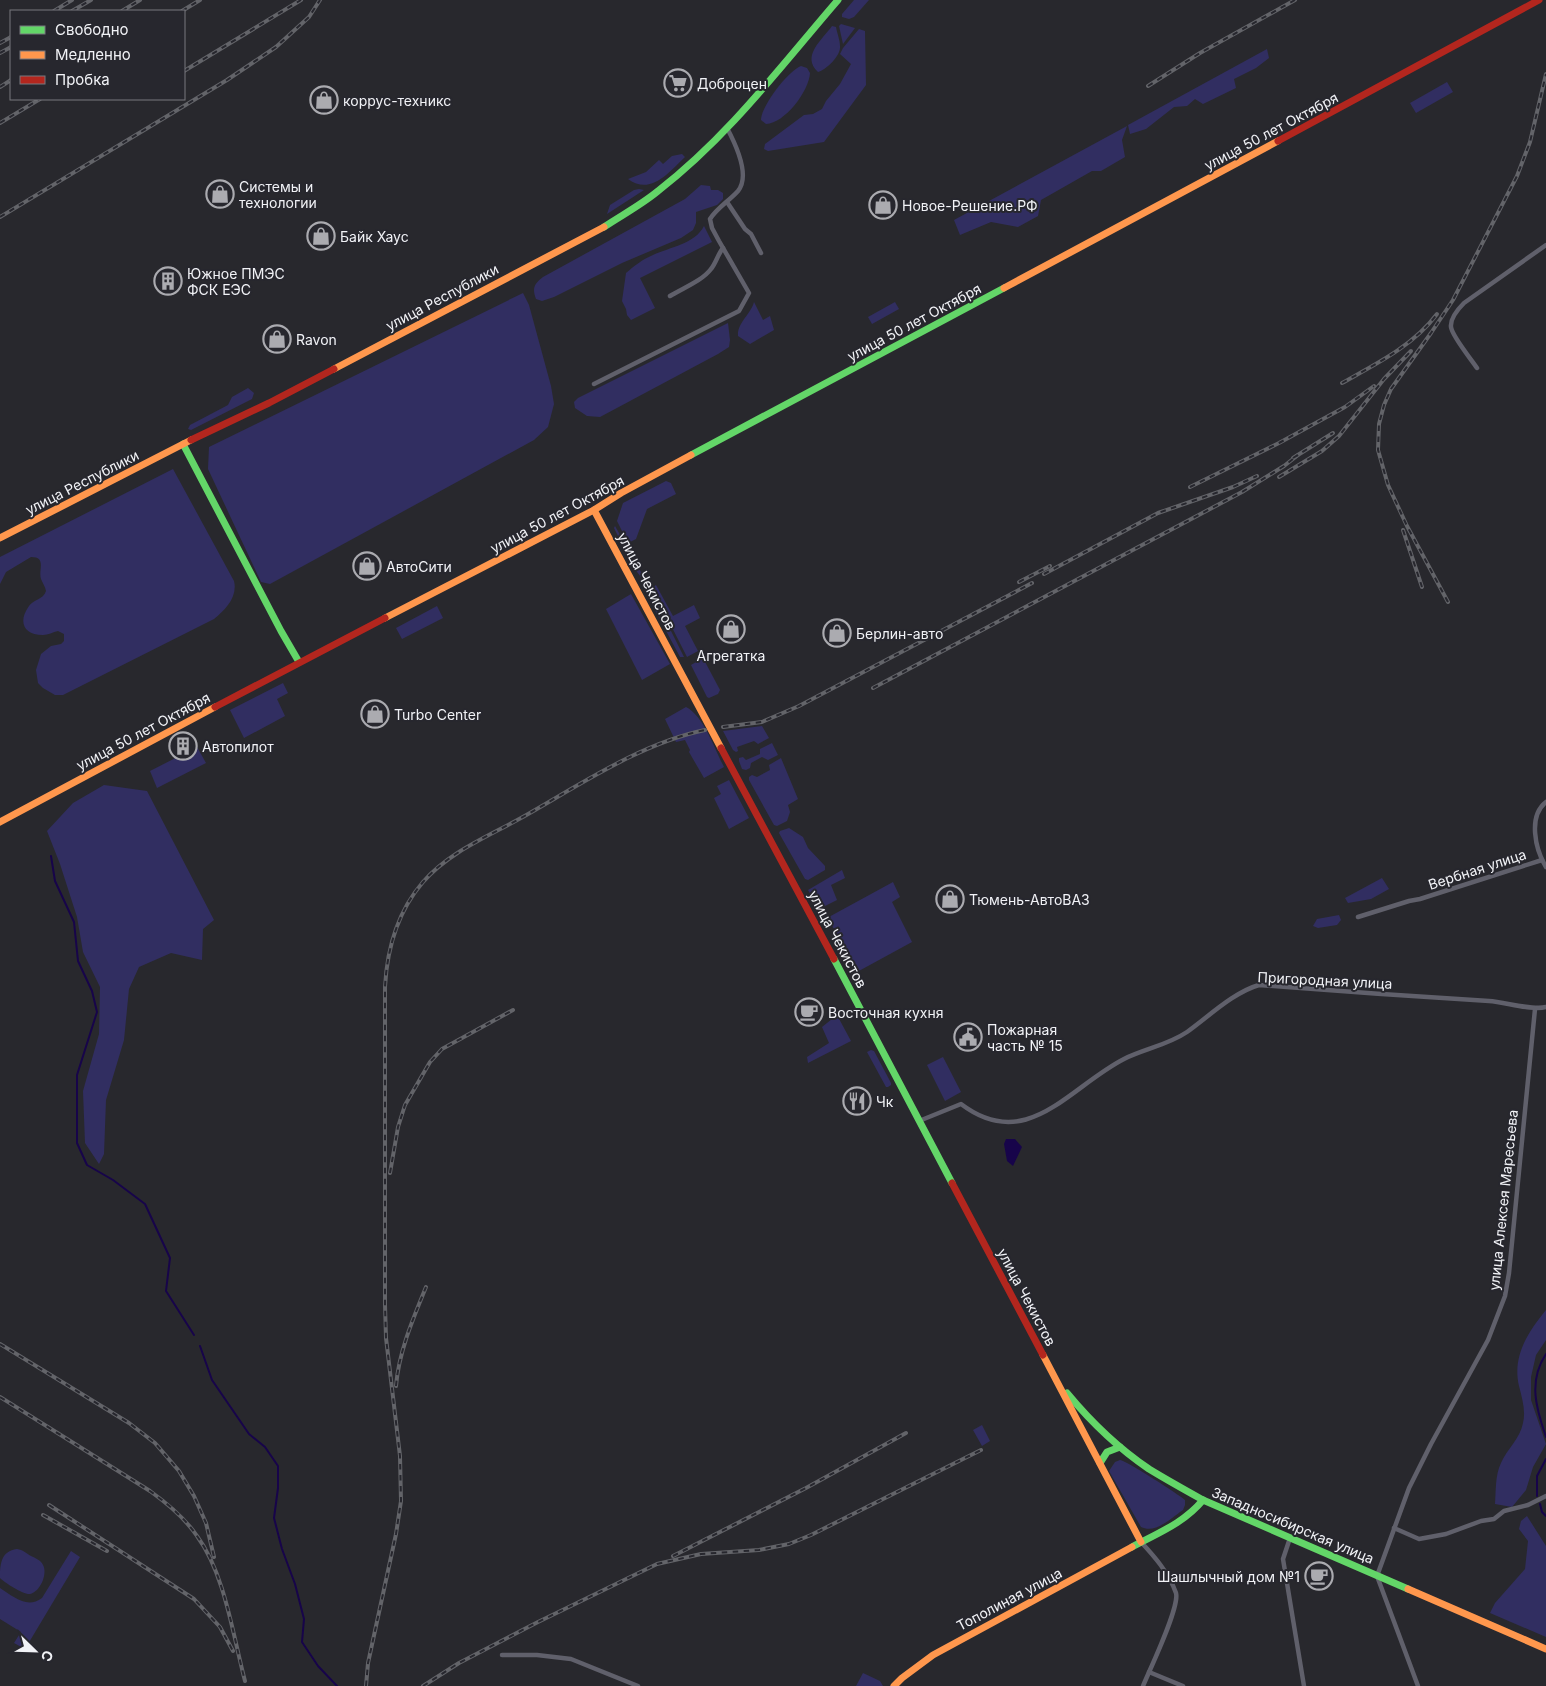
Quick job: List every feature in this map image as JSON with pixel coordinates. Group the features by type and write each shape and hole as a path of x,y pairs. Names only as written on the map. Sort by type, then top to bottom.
{"main road":[{"name":"улица Республики","path":"0,538 268,403 621,216 658,192 727,128 838,0"},
{"name":"улица 50 лет Октября","path":"0,822 299,662 594,510 763,416 1539,0"},
{"path":"184,444 280,631 299,662"},
{"name":"улица Чекистов","path":"594,510 1057,1381"},
{"path":"1057,1381 1141,1542"},
{"name":"Западносибирская улица","path":"1057,1381 1076,1404 1120,1447 1162,1476 1203,1500 1546,1650"},
{"path":"1100,1463 1103,1455 1111,1449 1120,1447"},
{"name":"Тополиная улица","path":"894,1686 933,1655 1141,1542 1156,1536 1195,1510 1203,1500"}],"street":[{"path":"594,384 739,310 744,304 748,293 722,248 712,228 710,219 715,211 739,190 744,179 735,142 727,128"},
{"path":"727,202 745,229 751,234 761,253"},
{"path":"1477,368 1456,339 1451,327 1455,312 1464,303 1546,244"},
{"path":"670,296 706,275 713,267 716,257 722,248"},
{"name":"Вербная улица","path":"1358,917 1542,860 1537,843 1536,820 1537,812 1546,802"},
{"path":"1542,860 1546,866"},
{"name":"Пригородная улица","path":"919,1121 961,1104 974,1114 988,1120 1004,1122 1033,1117 1045,1112 1123,1059 1181,1036 1244,991 1259,985 1492,1001 1535,1008"},
{"path":"1535,1008 1546,1007"},
{"name":"улица Алексея Маресьева","path":"1377,1576 1409,1488 1488,1340 1505,1296 1509,1273 1535,1008"},
{"path":"1394,1528 1419,1539 1446,1534 1481,1521 1494,1519 1504,1511 1528,1505 1546,1496"},
{"path":"1290,1538 1283,1559 1304,1686"},
{"path":"1141,1542 1164,1570 1176,1594 1175,1609 1142,1686"},
{"path":"1377,1576 1418,1686"},
{"path":"502,1655 537,1655 571,1658 638,1686"},
{"path":"1149,1672 1183,1686"}],"shaded area":[{"path":"854,0 869,0 854,17 849,19 842,17 842,14"},
{"path":"841,24 855,28 843,44 839,26"},
{"path":"832,26 836,27 840,41 840,50 832,62 818,72 813,66 812,54"},
{"path":"859,29 865,31 866,85 824,142 768,151 764,149 765,144 804,115 813,114 822,109 840,84 851,64 840,54"},
{"path":"1267,49 1269,58 1256,68 1234,79 1236,88 1203,104 1195,99 1187,106 1174,107 1146,129 1130,134 1128,125"},
{"path":"801,66 807,68 810,73 809,80 801,97 781,118 766,124 761,120 765,106 789,75"},
{"path":"1447,82 1453,92 1416,113 1410,103"},
{"path":"1127,126 1122,140 1125,157 1101,171 1092,171 1041,200 1038,216 1018,227 991,222 960,235 954,220"},
{"path":"682,154 685,157 659,180 644,185 636,184 628,179 646,172 659,160 663,164 672,156"},
{"path":"701,185 710,186 711,190 718,190 723,193 723,199 717,205 696,212 696,223 693,230 681,238 622,263 554,297 542,301 536,299 535,286 543,277 685,199"},
{"path":"634,190 644,190 607,214 610,205"},
{"path":"704,226 712,242 640,278 655,308 631,320 622,301 626,273 649,257 695,237"},
{"path":"523,293 529,305 551,386 554,404 548,427 534,440 270,584 261,582 208,469 209,447"},
{"path":"754,302 763,320 770,316 774,330 750,344 738,336 738,331"},
{"path":"895,302 899,309 872,324 868,317"},
{"path":"728,323 729,347 718,354 600,417 587,416 575,408 574,402 578,398"},
{"path":"248,388 254,393 252,399 191,430 188,429 190,425 228,405 232,397"},
{"path":"173,469 234,581 235,587 230,603 214,619 63,695 55,695 38,683 36,670 41,654 51,646 61,644 64,641 64,634 58,631 45,635 31,633 24,626 23,622 29,606 43,596 46,591 40,575 41,565 39,559 31,557 6,572 0,584 0,557"},
{"path":"666,481 671,483 676,494 647,509 636,539 628,543 617,521 623,503"},
{"path":"615,526 646,581 634,568 614,528"},
{"path":"656,585 673,616 694,605 700,618 685,626 698,651 687,657 652,588"},
{"path":"631,594 670,664 642,680 606,609"},
{"path":"653,595 684,657 680,657 648,597"},
{"path":"437,606 443,618 402,639 396,628"},
{"path":"703,658 720,690 718,694 709,698 691,665"},
{"path":"283,683 288,693 277,699 285,716 244,738 230,710"},
{"path":"686,707 704,725 724,767 704,778 689,752 690,750 685,740 676,742 665,719"},
{"path":"762,726 769,738 758,744 754,741 737,747 738,751 736,752 723,731"},
{"path":"772,743 778,755 768,760 762,757 751,763 750,768 742,769 739,758 743,757 746,760 760,754 760,749"},
{"path":"197,747 206,763 157,788 150,771"},
{"path":"781,758 798,799 788,805 790,812 787,821 777,826 774,825 749,777 752,775 757,777 770,770 769,765"},
{"path":"729,780 749,818 729,829 714,798 721,794 717,786"},
{"path":"104,785 147,791 214,920 203,929 202,960 171,953 139,967 129,989 124,1040 106,1100 104,1154 99,1164 85,1143 83,1091 99,1034 100,987 83,952 77,917 47,831 73,803"},
{"path":"789,828 803,837 808,848 825,866 825,870 808,880 805,879 779,833"},
{"path":"842,870 845,878 831,885 837,900 819,909 808,890"},
{"path":"1382,878 1389,889 1371,899 1348,903 1345,898"},
{"path":"893,882 900,897 892,902 912,942 857,972 841,940 827,918"},
{"path":"1339,915 1341,920 1337,925 1318,928 1313,926 1317,919"},
{"path":"837,1015 851,1041 808,1063 807,1057 829,1043 822,1027"},
{"path":"874,1051 891,1083 888,1087 886,1087 867,1052"},
{"path":"943,1057 961,1092 945,1101 927,1065"},
{"path":"1006,1139 1015,1139 1022,1147 1013,1166 1007,1161 1004,1144"},
{"path":"1546,1310 1546,1340 1536,1355 1531,1377 1531,1400 1546,1444 1533,1467 1526,1490 1512,1507 1495,1504 1499,1468 1519,1434 1524,1418 1517,1375 1520,1355 1533,1327"},
{"path":"982,1425 990,1441 982,1446 973,1430"},
{"path":"1120,1460 1185,1500 1183,1510 1158,1527 1147,1529 1141,1527 1109,1471 1115,1462"},
{"path":"1527,1516 1546,1546 1546,1637 1490,1613 1495,1603 1525,1569 1528,1541 1519,1529 1521,1521"},
{"path":"17,1549 42,1563 44,1578 34,1593 27,1594 19,1591 0,1578 2,1559 8,1552"},
{"path":"71,1551 80,1557 25,1649 14,1643 21,1632 0,1619 0,1588 15,1598 26,1602 42,1598"},
{"path":"863,1673 880,1681 883,1686 856,1686"}],"waterway":[{"path":"51,856 55,881 74,922 78,961 92,991 97,1012 77,1075 77,1143 87,1165 113,1180 145,1204 170,1258 166,1291 194,1335"},
{"path":"200,1346 212,1380 249,1434 265,1447 278,1466 278,1488 274,1518 304,1619 302,1642 318,1666 337,1686"},
{"path":"1546,1354 1540,1364 1535,1384 1539,1416 1546,1437"},
{"path":"1537,1496 1537,1476 1546,1459"},
{"path":"1540,1504 1542,1512 1546,1516"}],"railway":[{"path":"56,10 72,0"},
{"path":"74,10 91,0"},
{"path":"124,10 140,0"},
{"path":"184,10 200,0"},
{"path":"185,70 301,0"},
{"path":"0,217 227,80 276,47 309,17 320,0"},
{"path":"1148,86 1200,53 1295,0"},
{"path":"0,43 10,38"},
{"path":"0,53 10,48"},
{"path":"1448,602 1407,526 1388,485 1378,450 1379,424 1391,389 1453,300 1517,176 1530,142 1546,74"},
{"path":"0,87 10,81"},
{"path":"0,123 38,100"},
{"path":"1342,383 1405,345 1417,336 1437,314"},
{"path":"1279,477 1322,451 1339,436 1384,379 1411,351"},
{"path":"1190,487 1279,443 1345,407 1374,386"},
{"path":"1293,458 1333,433"},
{"path":"873,688 1242,492 1298,455"},
{"path":"1044,574 1158,513 1233,487 1257,476"},
{"path":"1403,530 1422,587"},
{"path":"1019,582 1050,566"},
{"path":"723,727 762,722 799,706 1032,583"},
{"path":"366,1686 368,1663 396,1534 401,1501 400,1456 386,1338 385,1305 385,987 388,959 395,931 414,893 433,871 456,854 634,755 681,736 705,730"},
{"path":"390,1173 398,1127 405,1105 430,1062 442,1049 513,1010"},
{"path":"396,1386 403,1348 426,1287"},
{"path":"0,1344 129,1423 155,1443 179,1471 194,1496 206,1523 214,1557"},
{"path":"0,1397 150,1491 182,1517 207,1551 215,1568 227,1606 245,1681"},
{"path":"673,1556 806,1488 906,1433"},
{"path":"423,1686 459,1663 657,1564 701,1554 759,1550 789,1544 811,1535 981,1450"},
{"path":"49,1505 194,1599 220,1627 233,1651"},
{"path":"43,1515 107,1551"}],"traffic: fast":[{"path":"604,227 652,196 708,148 753,100 838,0"},
{"path":"691,455 1004,288"},
{"path":"183,444 299,662"},
{"path":"834,959 952,1183"},
{"path":"1067,1393 1095,1424 1116,1443 1149,1469 1169,1481 1203,1500 1408,1589"},
{"path":"1100,1463 1107,1452 1120,1447"},
{"path":"1132,1547 1179,1521 1203,1500"}],"traffic: slow":[{"path":"1004,288 1278,141"},
{"path":"334,369 604,227"},
{"path":"0,538 191,440"},
{"path":"385,618 594,510 691,455"},
{"path":"594,510 721,748"},
{"path":"0,822 215,707"},
{"path":"1043,1355 1141,1542"},
{"path":"894,1686 933,1655 1132,1547"},
{"path":"1408,1589 1546,1649"}],"traffic: jam":[{"path":"1278,141 1539,0"},
{"path":"191,440 269,403 334,369"},
{"path":"215,707 385,618"},
{"path":"721,748 834,959"},
{"path":"952,1183 1043,1355"}],"place":[{"name":"Доброцен","path":"678,83"},
{"name":"коррус-техникс","path":"324,100"},
{"name":"Системы и технологии","path":"220,194"},
{"name":"Новое-Решение.РФ","path":"883,205"},
{"name":"Байк Хаус","path":"321,236"},
{"name":"Южное ПМЭС ФСК ЕЭС","path":"168,281"},
{"name":"Ravon","path":"277,339"},
{"name":"АвтоСити","path":"367,566"},
{"name":"Агрегатка","path":"731,629"},
{"name":"Берлин-авто","path":"837,633"},
{"name":"Turbo Center","path":"375,714"},
{"name":"Автопилот","path":"183,746"},
{"name":"Тюмень-АвтоВАЗ","path":"950,899"},
{"name":"Восточная кухня","path":"809,1012"},
{"name":"Пожарная часть № 15","path":"968,1037"},
{"name":"Чк","path":"857,1101"},
{"name":"Шашлычный дом №1","path":"1319,1576"}]}
